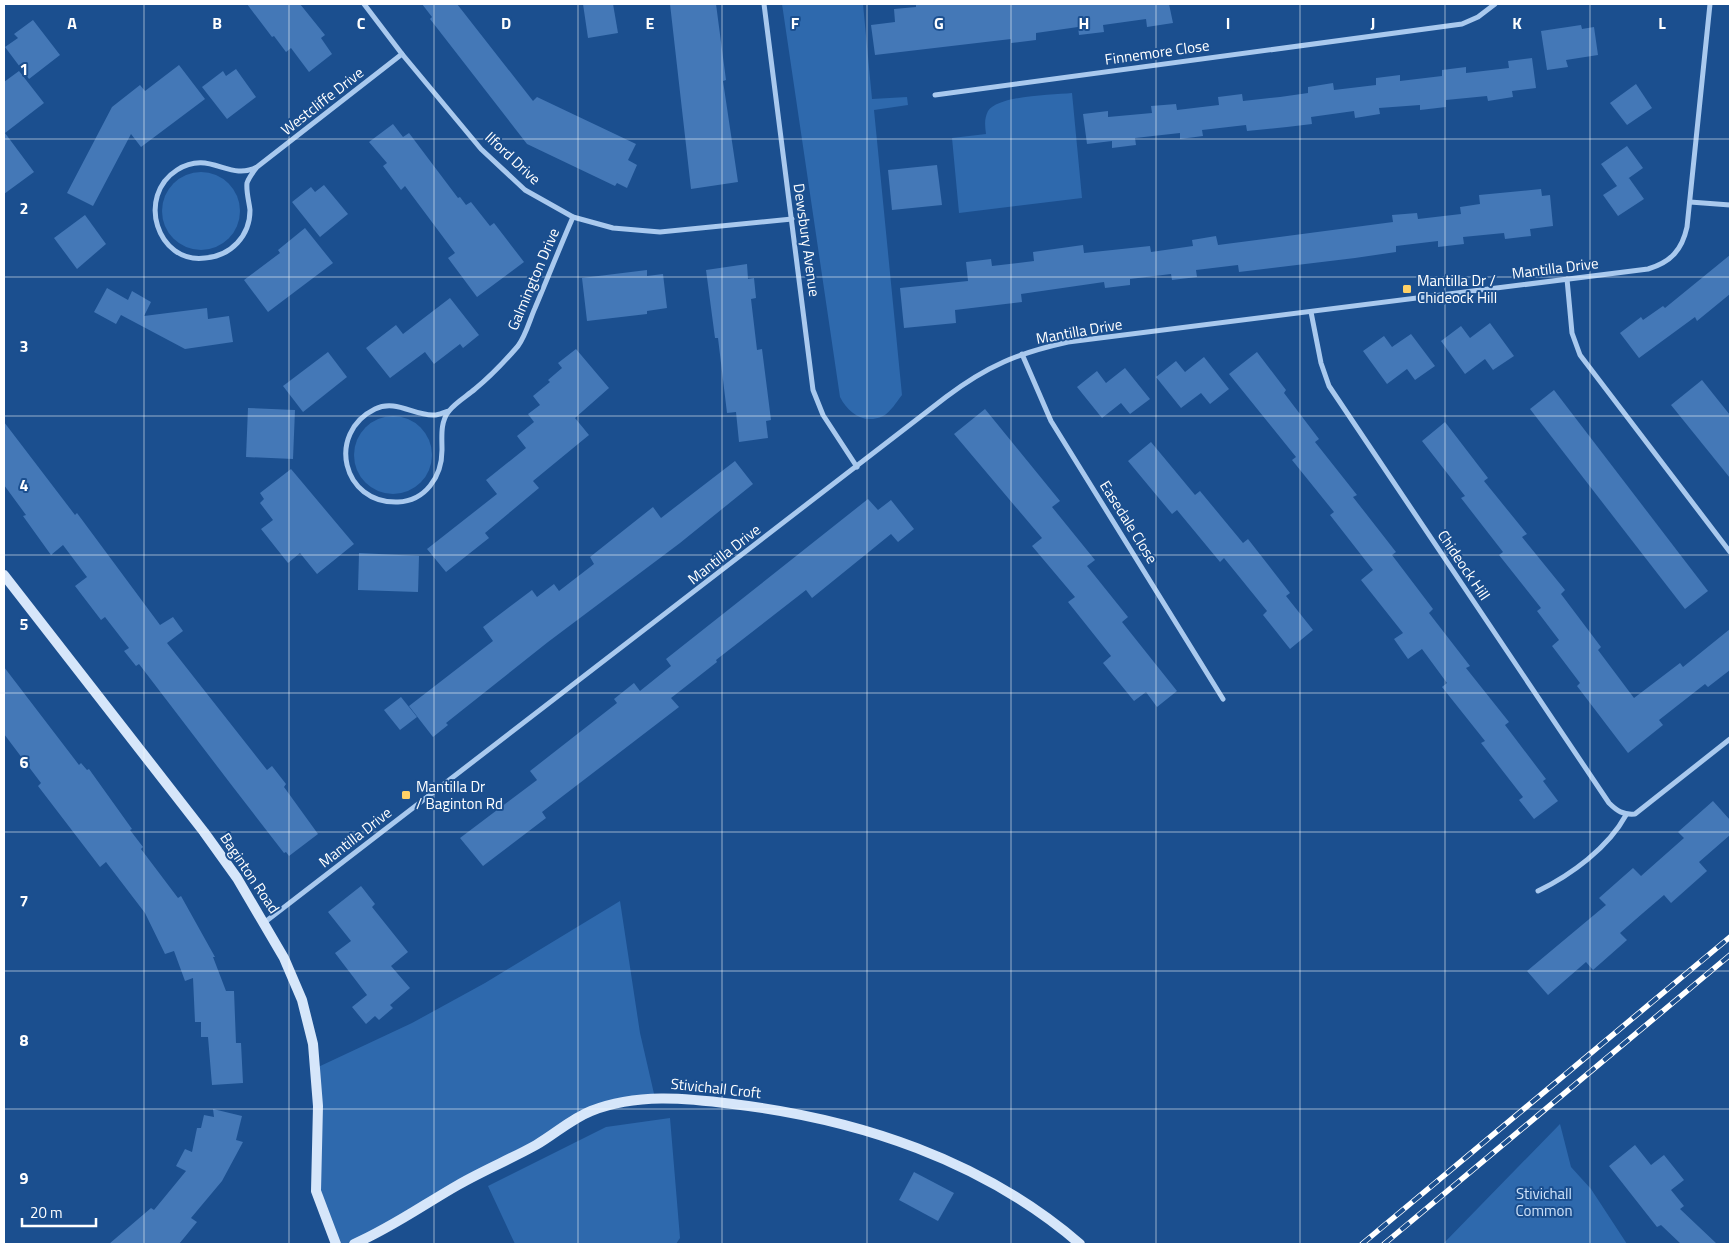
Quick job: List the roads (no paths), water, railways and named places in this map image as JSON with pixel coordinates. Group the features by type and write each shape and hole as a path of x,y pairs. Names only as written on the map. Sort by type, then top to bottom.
{"street":[{"name":"Ilford Drive","path":"364,4 402,54 488,155 525,190 573,217 613,228 660,232 792,219"},
{"name":"Dewsbury Avenue","path":"764,4 816,402 857,467"},
{"name":"Finnemore Close","path":"935,95 1462,24 1478,17 1495,4"},
{"name":"Mantilla Drive","path":"265,922 970,379 1000,362 1068,342 1648,269 1670,259 1684,240 1690,202 1710,4"},
{"name":"Westcliffe Drive","path":"257,167 402,54"},
{"path":"190,164 218,164 241,172 257,167 248,183 250,212 248,224 236,245 227,252 204,259 190,257 166,243 160,233 154,212 155,200 167,178 190,164"},
{"path":"1690,202 1730,205"},
{"name":"Galmington Drive","path":"449,411 492,375 519,344 573,217"},
{"path":"1566,280 1572,333 1580,354 1730,552"},
{"name":"Chideock Hill","path":"1311,312 1321,363 1330,386 1609,803 1617,811 1626,815"},
{"name":"Easedale Close","path":"1022,354 1051,421 1223,699"},
{"path":"392,406 435,415 449,411 443,424 442,451 438,473 425,492 402,502 388,502 367,494 353,482 347,470 346,447 355,427 368,414 381,407 392,406"},
{"name":"Baginton Road","path":"4,575 204,832 265,922 295,980 308,1023 316,1068 318,1106 316,1191 323,1215 336,1244"},
{"path":"1538,891 1563,879 1618,830 1626,815 1644,810 1730,739"},
{"name":"Stivichall Croft","path":"354,1244 386,1228 481,1172 526,1150 590,1111 633,1101 669,1098 756,1106 859,1128 896,1140 977,1175 1001,1188 1030,1205 1080,1244"}],"railway":[{"path":"1362,1244 1730,937"},
{"path":"1384,1244 1730,955"}],"place":[{"name":"Mantilla Dr / Chideock Hill","path":"1407,289"},
{"name":"Mantilla Dr / Baginton Rd","path":"406,795"}],"park label":[{"name":"Stivichall Common","path":"1544,1202"}]}
